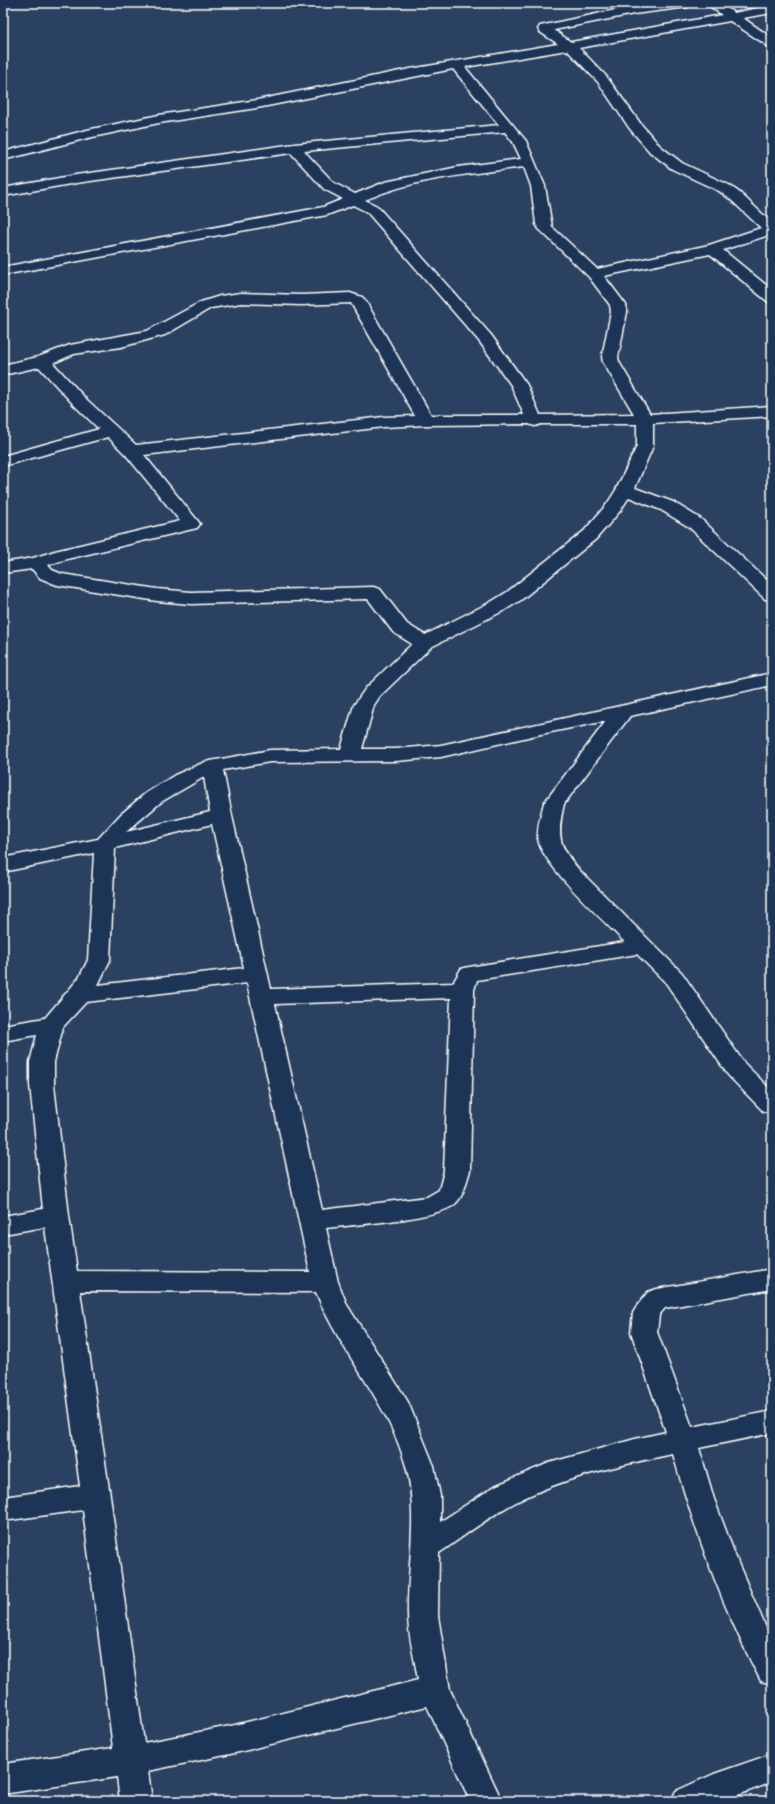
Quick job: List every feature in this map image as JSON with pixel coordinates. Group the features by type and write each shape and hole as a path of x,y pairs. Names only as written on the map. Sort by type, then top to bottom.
{"street":[{"path":"594,274 713,248 768,226 724,188 677,166 655,148 635,126 602,79 570,46 544,29 634,10 688,3"},
{"path":"712,3 772,43"},
{"path":"3,156 87,134 159,119 257,104 456,64 570,46 772,9"},
{"path":"350,755 364,705 373,692 424,643 498,606 514,596 590,535 604,520 625,490 645,446 645,419 611,362 610,350 619,308 594,274 550,233 543,224 540,193 530,162 519,141 456,64"},
{"path":"3,192 76,179 294,148 508,128"},
{"path":"294,148 328,186 372,209 455,302 485,338 519,385 535,421"},
{"path":"3,271 327,212 355,200 373,190 385,186 458,171 530,162"},
{"path":"713,248 772,298"},
{"path":"3,370 43,361 70,350 152,335 160,332 206,305 220,301 241,298 301,300 350,298 356,300 426,420"},
{"path":"3,568 36,563 62,555 191,524 132,451 80,402 43,361"},
{"path":"132,451 341,426 426,420 535,421 645,419 772,411"},
{"path":"3,460 50,449 111,431"},
{"path":"625,490 667,506 694,522 772,595"},
{"path":"36,563 46,574 56,579 157,595 213,598 373,593 400,628 424,643"},
{"path":"136,1801 132,1760 96,1496 56,1216 42,1085 42,1062 52,1024 80,995 90,980 99,960 105,844 114,832 138,810 190,774 212,766 270,756 420,754 441,751 541,728 623,712 772,679"},
{"path":"623,712 554,803 550,819 549,840 559,860 574,878 674,978 736,1069 772,1105"},
{"path":"212,766 221,816 325,1282 335,1307 398,1410 420,1466 426,1496 423,1616 435,1690 486,1801"},
{"path":"3,865 105,844 221,816"},
{"path":"311,1221 427,1206 441,1202 449,1196 457,1171 463,990 465,981 469,974 642,946"},
{"path":"80,995 257,974"},
{"path":"262,997 463,990"},
{"path":"3,1033 52,1024"},
{"path":"3,1225 56,1216"},
{"path":"772,1279 657,1299 646,1313 644,1332 683,1440 700,1499 723,1563 758,1644 772,1671"},
{"path":"65,1281 325,1282"},
{"path":"425,1548 505,1494 553,1474 635,1450 772,1422"},
{"path":"3,1509 96,1496"},
{"path":"3,1779 132,1760 235,1739 435,1690"},
{"path":"687,1801 725,1784 772,1768"}]}
